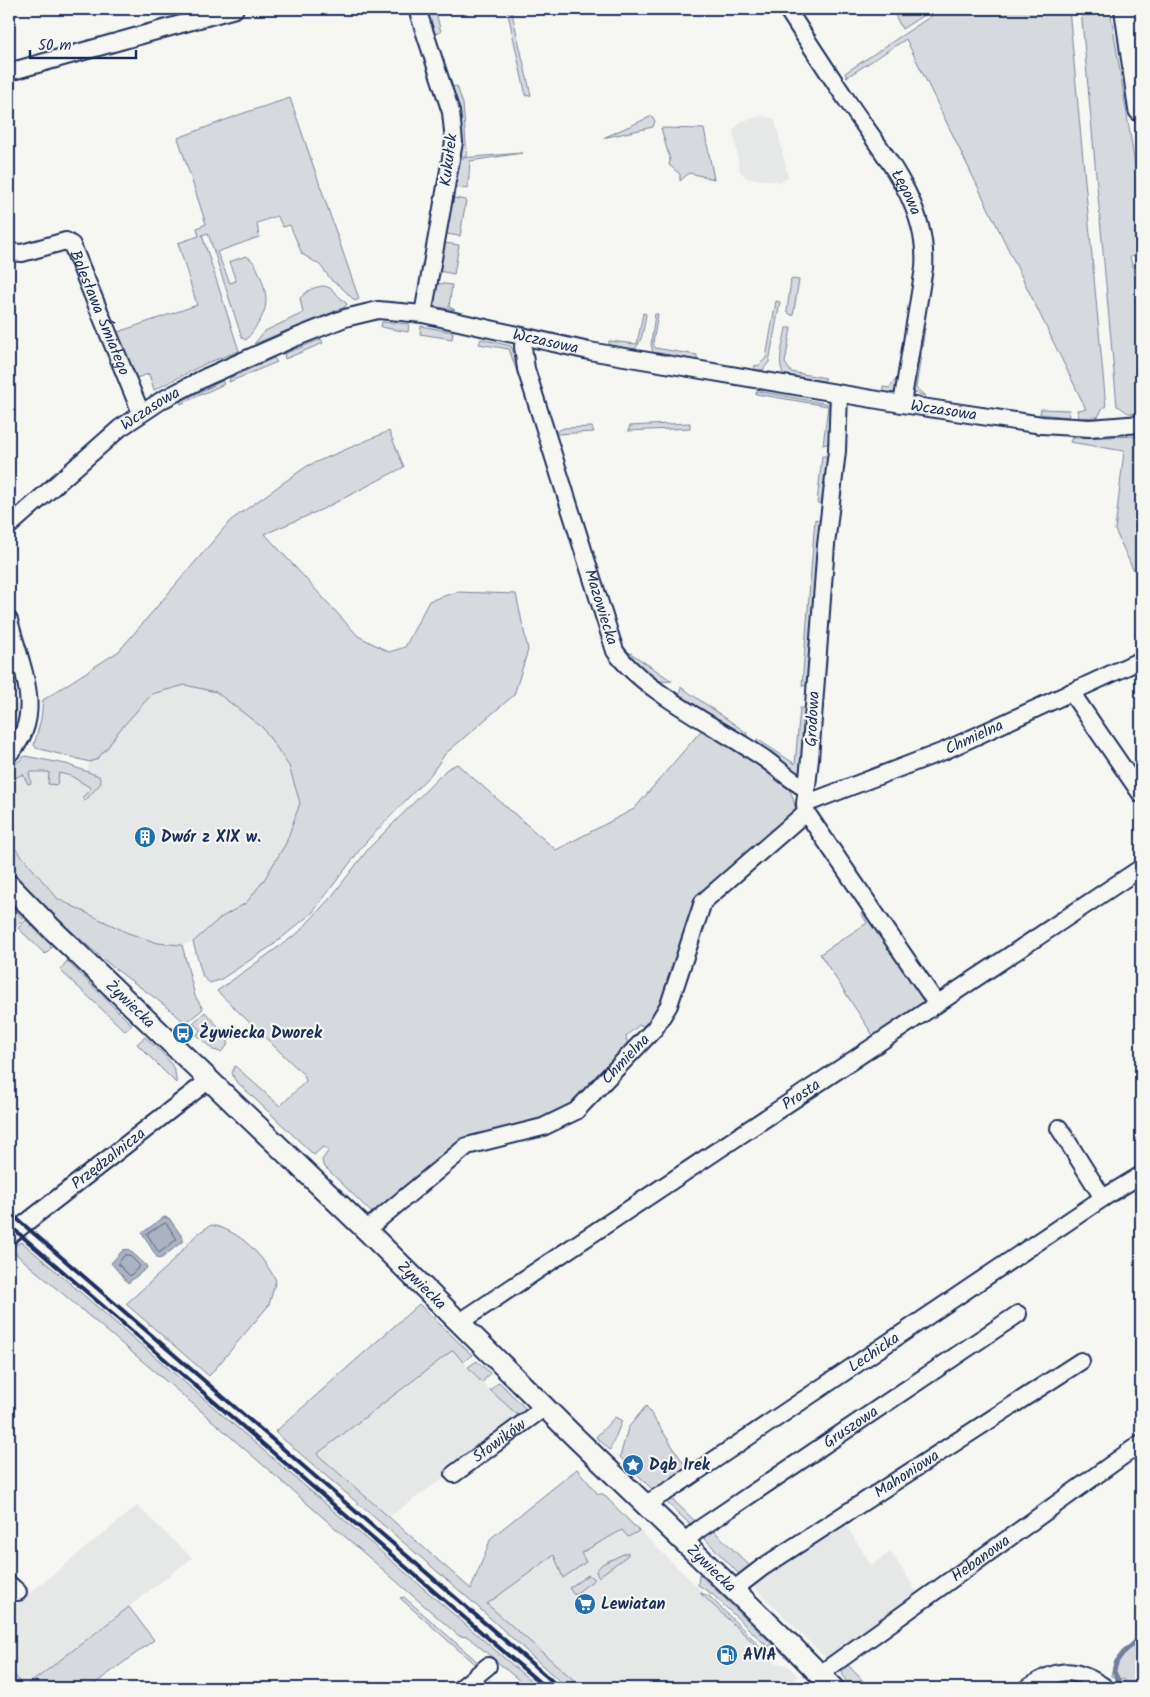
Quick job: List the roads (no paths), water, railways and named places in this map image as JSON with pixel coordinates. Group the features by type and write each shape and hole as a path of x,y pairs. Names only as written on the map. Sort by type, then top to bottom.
{"highway":[{"path":"1127,9 1141,109"}],"main road":[{"name":"Żywiecka","path":"9,885 366,1230 644,1505 826,1681"}],"street":[{"path":"9,72 235,9"},
{"name":"Kukułek","path":"417,9 451,112 454,142 423,314"},
{"name":"Łęgowa","path":"787,9 895,172 918,216 925,262 902,404"},
{"name":"Bolesława Śmiałego","path":"9,252 22,253 66,241 72,245 141,413"},
{"name":"Wczasowa","path":"9,526 60,479 141,413 206,377 345,318 378,310 423,314 524,338 642,361 1042,425 1090,428 1141,424"},
{"name":"Mazowiecka","path":"524,338 523,347 526,369 615,650 636,674 764,759 791,780 805,801"},
{"name":"Grodowa","path":"805,801 837,451 839,394"},
{"path":"9,620 28,693 30,712 22,737 9,754"},
{"name":"Chmielna","path":"366,1230 467,1146 543,1127 576,1111 626,1060 663,1017 703,902 805,801 944,751 1141,660"},
{"path":"1071,692 1141,794"},
{"path":"805,801 938,1004"},
{"name":"Prosta","path":"460,1322 1141,868"},
{"name":"Przędzalnicza","path":"9,1236 209,1080"},
{"path":"1059,1128 1103,1198"},
{"name":"Lechicka","path":"644,1505 671,1489 1103,1198 1141,1175"},
{"name":"Gruszowa","path":"684,1543 698,1530 1018,1314"},
{"name":"Mahoniowa","path":"733,1590 763,1567 1081,1361"},
{"name":"Słowików","path":"454,1474 545,1407"},
{"name":"Hebanowa","path":"826,1681 1141,1443"},
{"path":"461,1688 488,1666"},
{"path":"1027,1688 1045,1677 1068,1673 1088,1676 1106,1688"}],"water":[{"path":"164,1217 169,1218 183,1238 183,1241 162,1258 158,1259 142,1233"},
{"path":"128,1249 147,1268 128,1283 111,1263 123,1250"}],"waterway":[{"path":"1117,1688 1119,1682 1114,1671 1117,1661 1141,1637"}],"railway":[{"path":"9,1212 560,1688"},
{"path":"9,1225 546,1688"}],"place":[{"name":"Dwór z XIX w.","path":"145,837"},
{"name":"Żywiecka Dworek","path":"183,1033"},
{"name":"Dąb Irek","path":"633,1465"},
{"name":"Lewiatan","path":"585,1604"},
{"name":"AVIA","path":"727,1655"}]}
